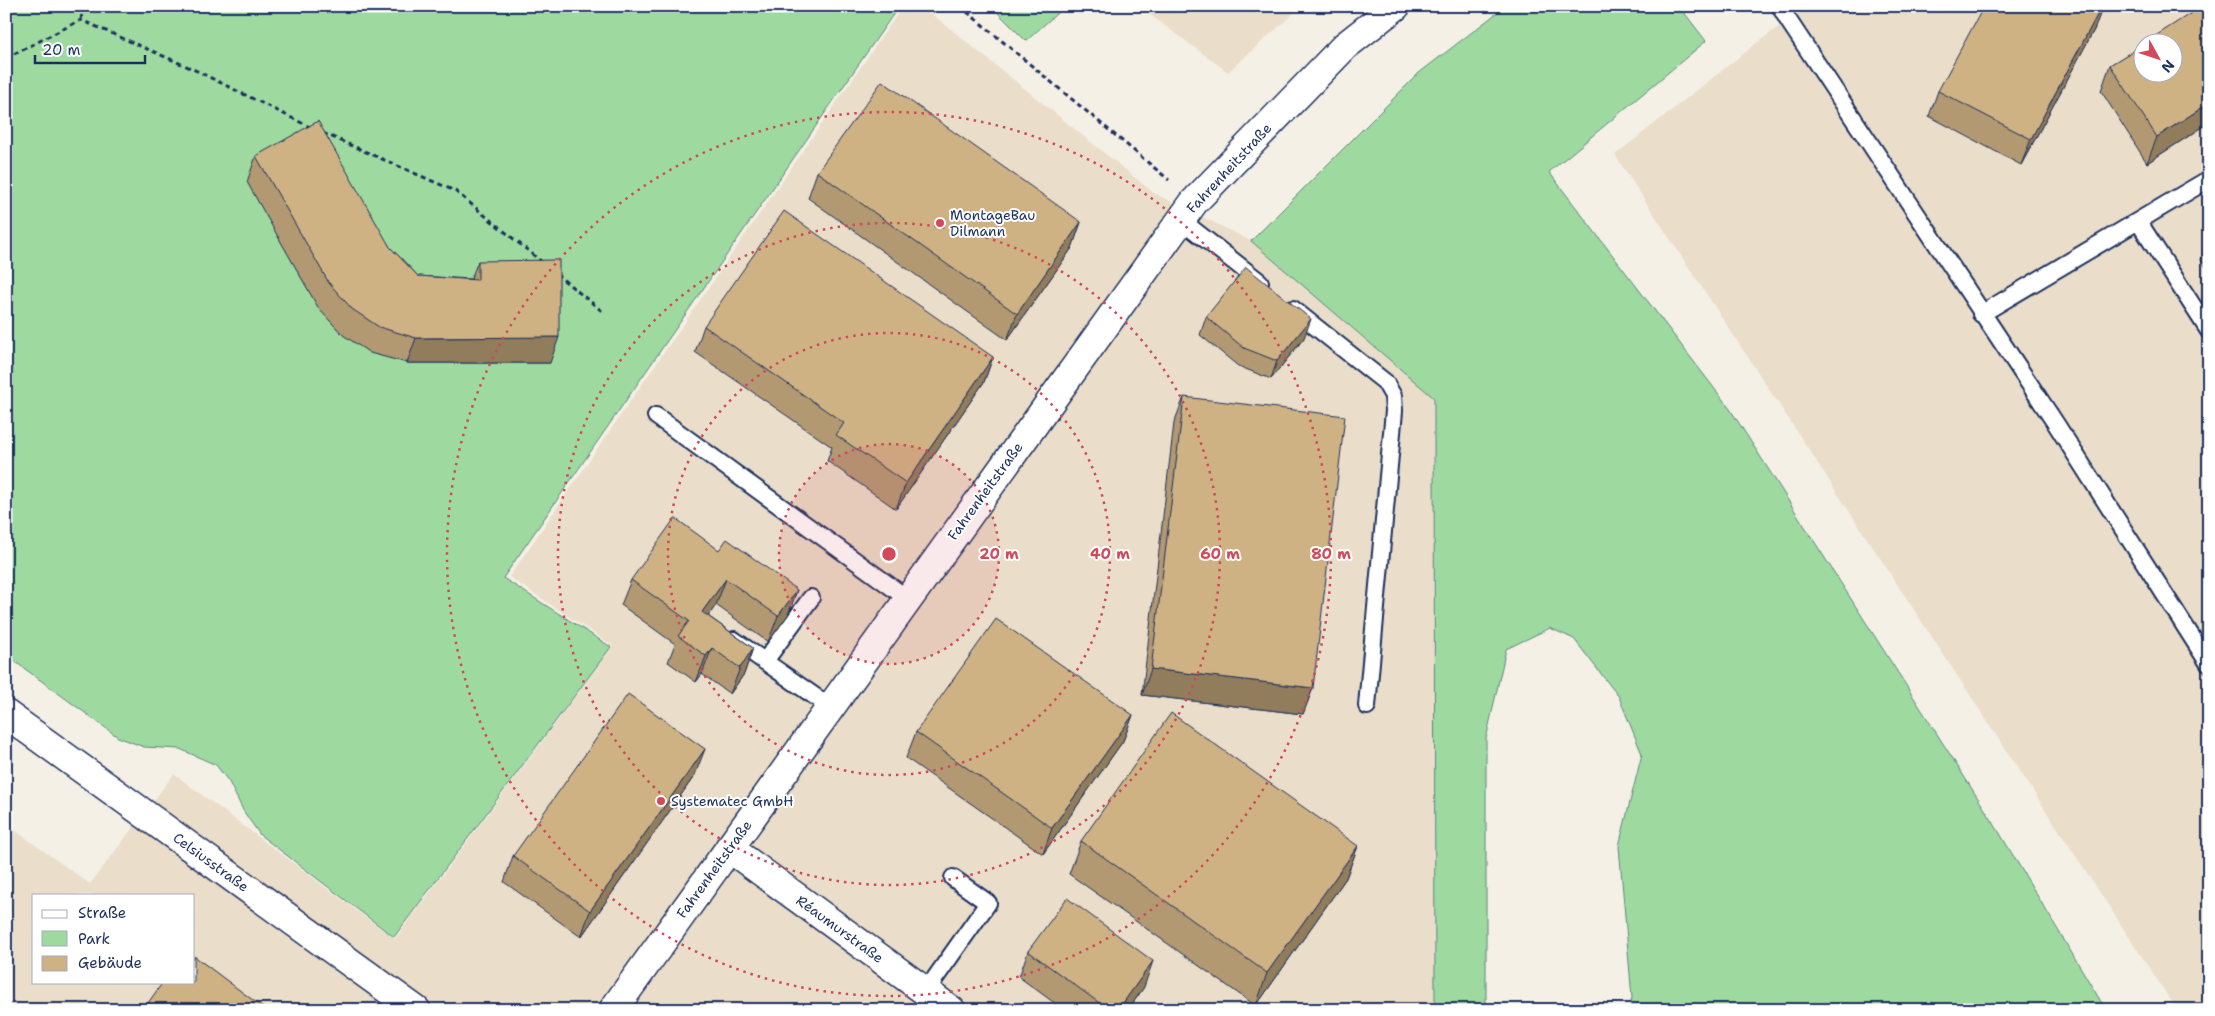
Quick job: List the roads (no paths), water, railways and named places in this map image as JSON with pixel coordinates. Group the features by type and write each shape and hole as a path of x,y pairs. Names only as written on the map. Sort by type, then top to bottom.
{"street":[{"name":"Fahrenheitstraße","path":"613,1010 1187,211 1345,46 1396,6"},
{"name":"Celsiusstraße","path":"6,714 416,1010"},
{"name":"Réaumurstraße","path":"729,848 951,1010"}],"lane":[{"path":"1780,6 1981,314 2056,424 2209,664"},
{"path":"1981,314 2209,179"},
{"path":"1187,211 1275,294 1385,382 1393,396 1394,411 1367,706"},
{"path":"2138,221 2209,331"},
{"path":"656,416 908,598"},
{"path":"765,661 811,598"},
{"path":"722,631 830,707"},
{"path":"926,991 988,903 953,878"}],"place":[{"name":"MontageBau Dilmann","path":"940,223"},
{"name":"Systematec GmbH","path":"661,801"}]}
